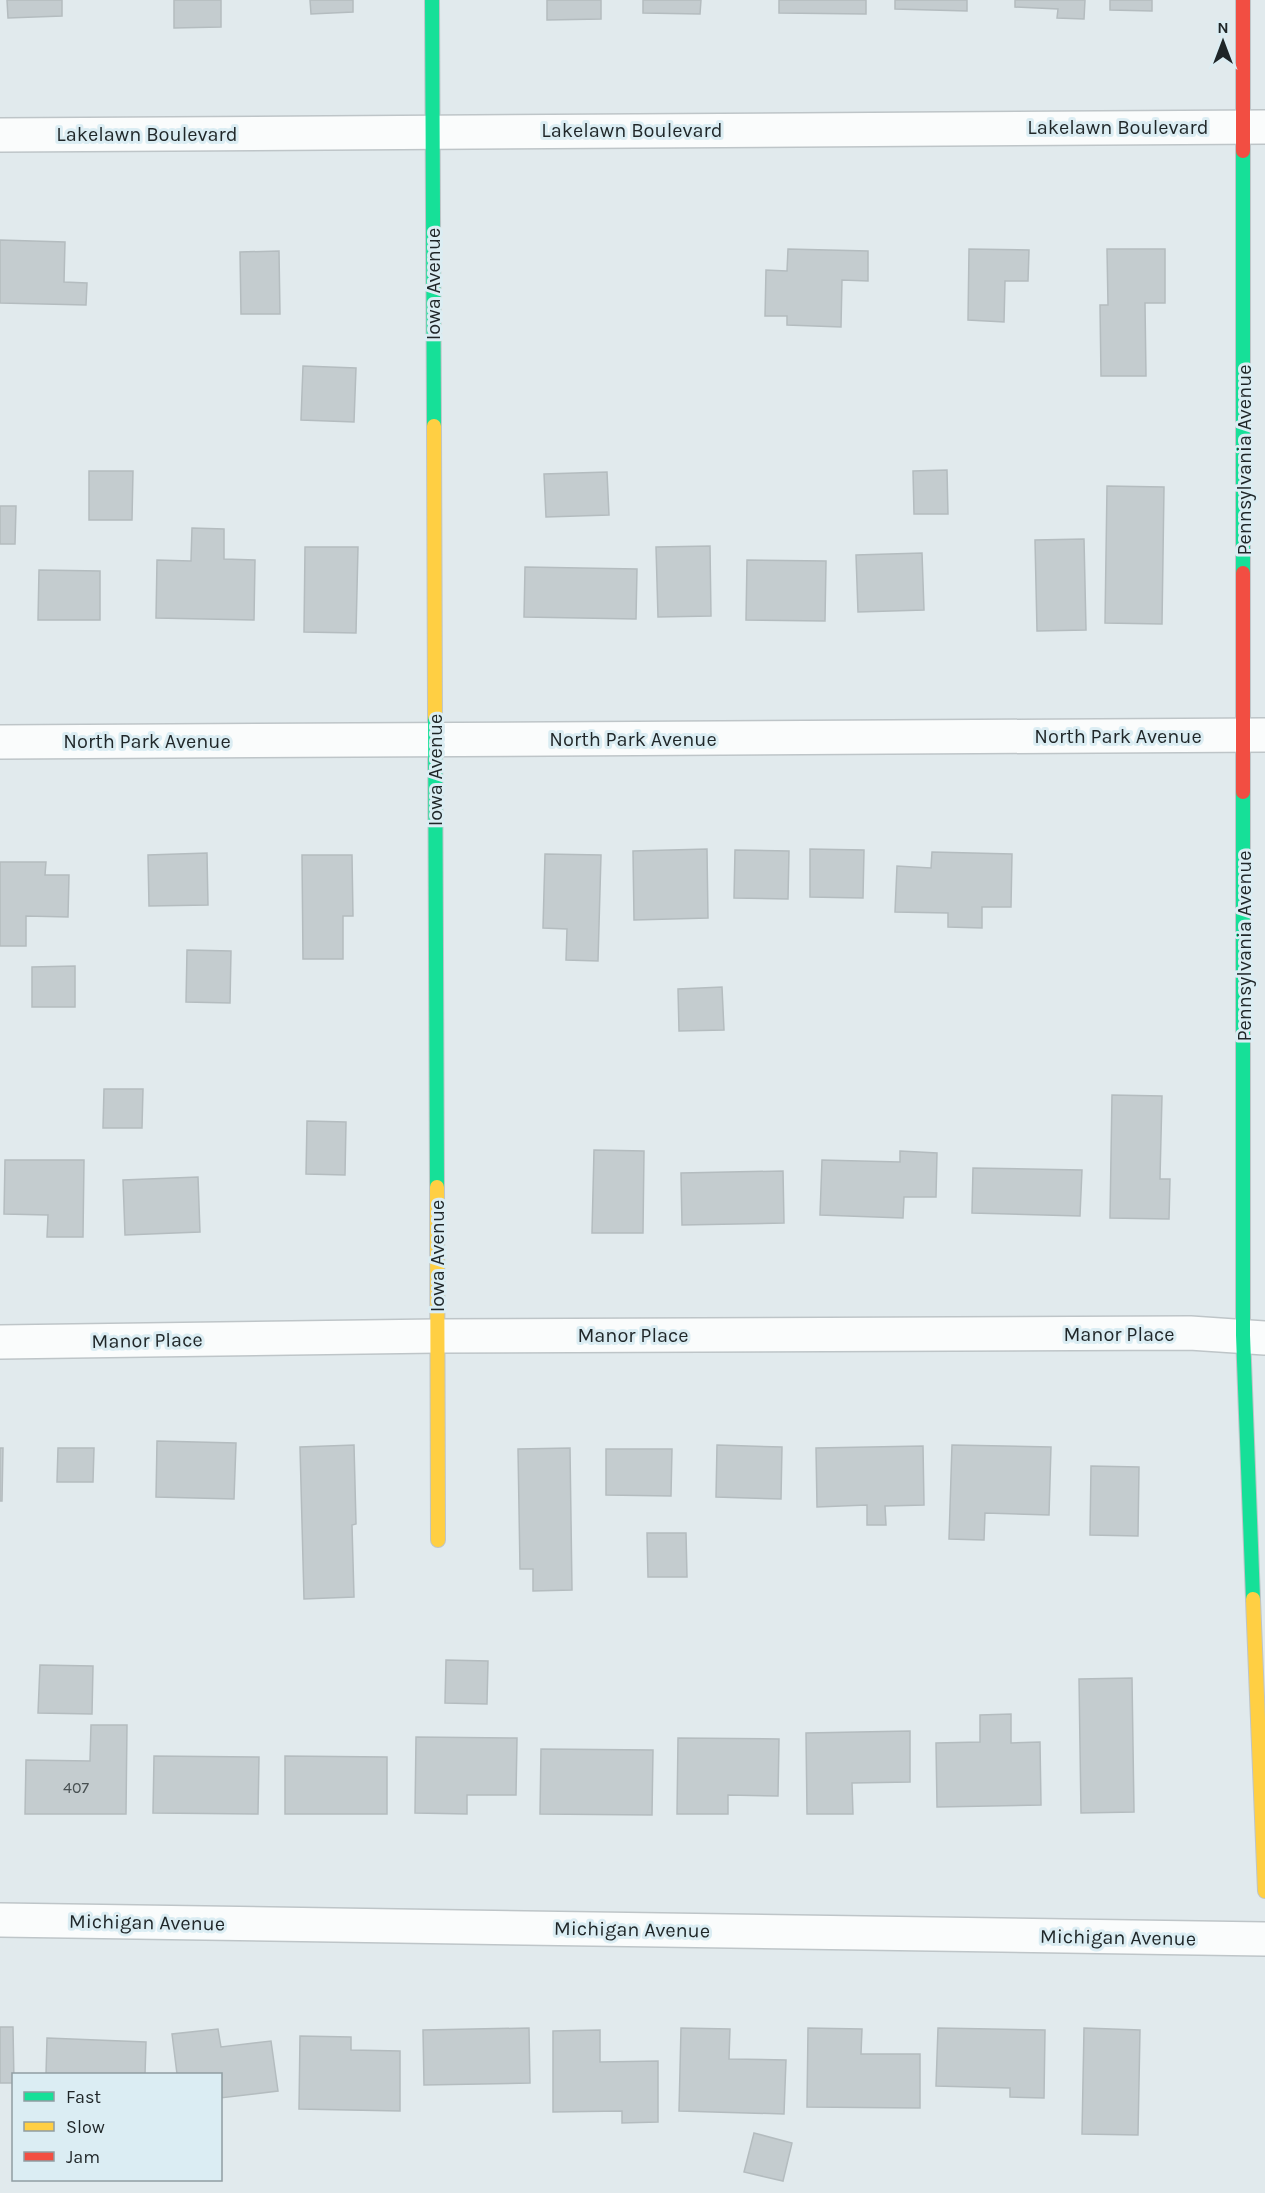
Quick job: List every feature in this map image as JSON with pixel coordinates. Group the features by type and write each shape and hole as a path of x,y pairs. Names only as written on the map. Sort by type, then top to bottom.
{"street":[{"name":"Iowa Avenue","path":"432,0 438,1540"},
{"name":"Pennsylvania Avenue","path":"1243,0 1254,127 1254,1337 1265,1891"},
{"name":"Lakelawn Boulevard","path":"0,135 1254,127"},
{"name":"North Park Avenue","path":"0,741 1255,735"},
{"name":"Manor Place","path":"0,1342 437,1336 1167,1334 1254,1337"},
{"name":"Michigan Avenue","path":"0,1920 1265,1939"}],"building":[{"path":"7,0 62,0 62,16 8,18"},
{"path":"174,0 221,0 221,27 174,28"},
{"path":"310,0 353,0 353,12 311,14"},
{"path":"547,0 601,0 601,19 547,20"},
{"path":"643,0 701,0 700,14 643,13"},
{"path":"779,0 866,0 866,14 779,13"},
{"path":"895,0 967,0 967,11 895,9"},
{"path":"1015,0 1085,0 1084,19 1057,18 1058,9 1015,7"},
{"path":"1110,0 1152,0 1152,11 1110,10"},
{"path":"0,240 65,242 64,282 87,283 86,305 0,303"},
{"path":"788,249 868,251 868,281 842,280 841,327 787,325 787,316 765,316 766,270 787,271"},
{"path":"969,249 1029,250 1028,281 1005,281 1004,322 968,320"},
{"path":"1107,249 1165,249 1165,303 1145,303 1146,376 1101,376 1100,305 1108,305"},
{"path":"279,251 280,314 241,314 240,252"},
{"path":"303,366 356,368 354,422 301,420"},
{"path":"947,470 948,514 914,514 913,471"},
{"path":"89,471 133,471 132,520 89,520"},
{"path":"607,472 609,515 546,517 544,474"},
{"path":"1107,486 1164,487 1162,624 1105,623"},
{"path":"0,506 16,506 15,544 0,544"},
{"path":"192,528 224,529 224,559 255,560 254,620 156,618 157,560 191,561"},
{"path":"1084,539 1086,630 1037,631 1035,540"},
{"path":"710,546 711,616 658,617 656,547"},
{"path":"305,547 358,547 356,633 304,632"},
{"path":"922,553 924,610 858,612 856,555"},
{"path":"747,560 826,561 825,621 746,620"},
{"path":"525,567 637,569 636,619 524,617"},
{"path":"39,570 100,571 100,620 38,620"},
{"path":"707,849 708,918 634,920 633,851"},
{"path":"810,849 864,850 863,898 810,897"},
{"path":"735,850 789,851 788,899 734,898"},
{"path":"932,852 1012,854 1011,907 982,907 982,928 948,927 948,913 895,912 897,866 931,868"},
{"path":"207,853 208,905 149,906 148,855"},
{"path":"545,854 601,855 598,961 566,960 567,929 543,928"},
{"path":"302,855 352,855 353,916 343,916 343,959 303,959"},
{"path":"0,862 46,862 45,875 69,875 68,917 26,916 26,946 0,946"},
{"path":"187,950 231,951 230,1003 186,1002"},
{"path":"75,966 75,1007 32,1007 32,967"},
{"path":"722,987 724,1030 679,1031 678,989"},
{"path":"104,1089 143,1089 142,1128 103,1128"},
{"path":"1112,1095 1162,1096 1160,1179 1170,1179 1169,1219 1110,1218"},
{"path":"307,1121 346,1122 345,1175 306,1174"},
{"path":"594,1150 644,1151 643,1233 592,1233"},
{"path":"900,1151 937,1153 936,1197 904,1197 903,1218 820,1215 822,1160 900,1162"},
{"path":"5,1160 84,1160 83,1237 47,1237 48,1215 4,1214"},
{"path":"973,1168 1082,1170 1080,1216 972,1213"},
{"path":"783,1171 784,1223 682,1225 681,1173"},
{"path":"198,1177 200,1232 125,1235 123,1180"},
{"path":"157,1441 236,1443 234,1499 156,1497"},
{"path":"354,1445 356,1524 352,1525 354,1597 304,1599 300,1447"},
{"path":"717,1445 782,1447 781,1499 716,1497"},
{"path":"952,1445 1051,1447 1049,1515 985,1513 984,1540 949,1539"},
{"path":"923,1446 924,1505 885,1506 886,1525 867,1525 867,1505 817,1507 816,1448"},
{"path":"0,1448 3,1448 2,1501 0,1501"},
{"path":"58,1448 94,1448 93,1482 57,1482"},
{"path":"570,1448 572,1590 533,1591 533,1569 520,1569 518,1449"},
{"path":"606,1449 672,1449 671,1496 606,1495"},
{"path":"1091,1466 1139,1467 1138,1536 1090,1535"},
{"path":"647,1533 686,1533 687,1577 648,1577"},
{"path":"446,1660 488,1661 487,1704 445,1703"},
{"path":"40,1665 93,1666 92,1714 38,1713"},
{"path":"1132,1678 1134,1812 1081,1813 1079,1679"},
{"path":"1011,1714 1011,1743 1040,1742 1041,1805 937,1807 936,1743 980,1742 980,1715"},
{"path":"91,1725 127,1725 126,1814 25,1814 26,1760 90,1761"},
{"path":"910,1731 910,1782 852,1783 853,1814 807,1814 806,1733"},
{"path":"416,1737 517,1738 516,1795 467,1795 467,1814 415,1813"},
{"path":"678,1738 779,1739 778,1796 728,1795 728,1814 677,1814"},
{"path":"541,1749 653,1750 652,1815 540,1814"},
{"path":"154,1756 259,1757 258,1814 153,1813"},
{"path":"285,1756 387,1757 387,1814 285,1814"},
{"path":"0,2027 13,2027 12,2083 0,2083"},
{"path":"529,2028 530,2083 424,2085 423,2030"},
{"path":"681,2028 730,2029 729,2059 786,2060 784,2114 679,2111"},
{"path":"808,2028 862,2029 861,2054 920,2054 920,2108 807,2107"},
{"path":"938,2028 1045,2030 1044,2098 1010,2097 1010,2088 936,2086"},
{"path":"1084,2028 1140,2030 1138,2135 1082,2134"},
{"path":"218,2029 221,2047 271,2041 278,2091 222,2098 222,2073 177,2073 172,2034"},
{"path":"600,2030 600,2062 658,2061 658,2122 622,2123 622,2111 553,2112 553,2031"},
{"path":"300,2036 351,2037 351,2050 400,2051 400,2111 299,2109"},
{"path":"47,2038 146,2042 145,2073 46,2073"},
{"path":"754,2133 792,2143 783,2181 744,2172"}],"traffic: fast":[{"path":"432,0 434,426"},
{"path":"1243,151 1243,573"},
{"path":"435,716 437,1187"},
{"path":"1243,792 1243,1335 1253,1599"}],"traffic: slow":[{"path":"434,426 435,716"},
{"path":"437,1187 438,1540"},
{"path":"1253,1599 1265,1891"}],"traffic: jam":[{"path":"1243,0 1243,151"},
{"path":"1243,573 1243,792"}]}
